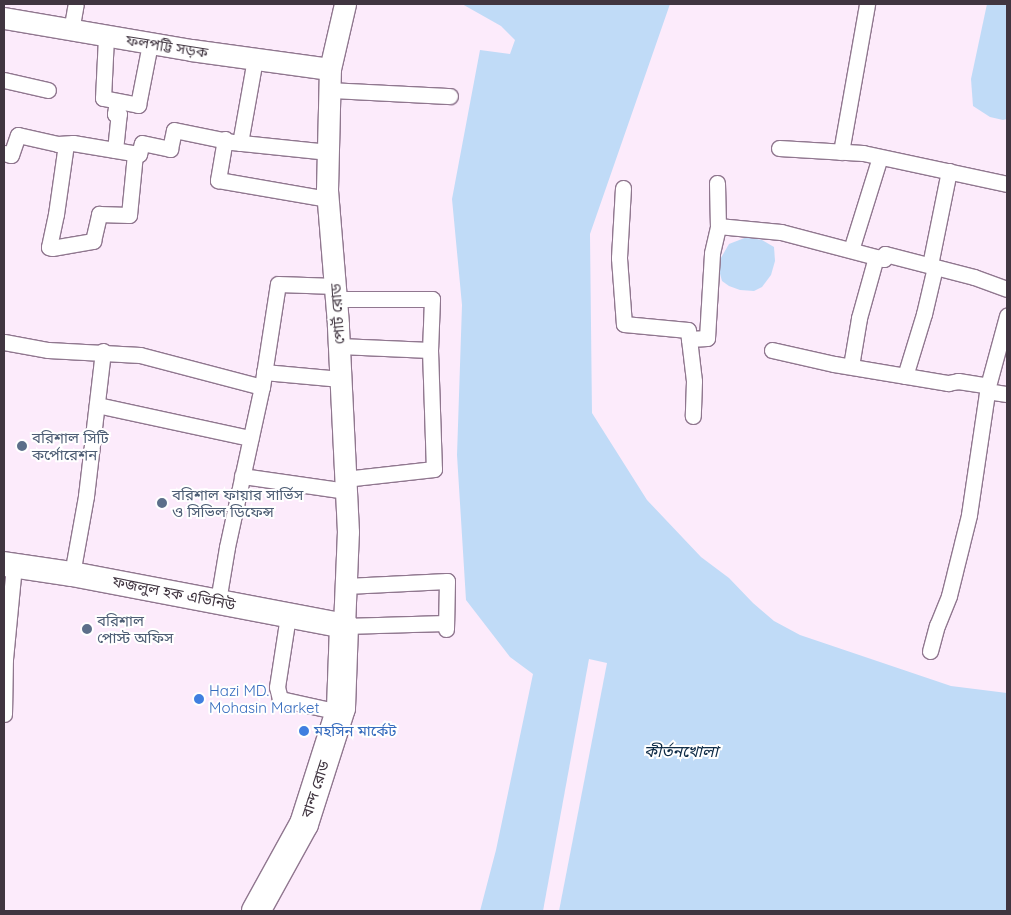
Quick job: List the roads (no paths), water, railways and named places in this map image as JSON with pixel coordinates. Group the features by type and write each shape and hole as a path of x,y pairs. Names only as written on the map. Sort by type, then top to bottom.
{"highway":[{"name":"বান্দ রোড","path":"256,911 304,824 339,712 344,626"}],"main road":[{"name":"পোর্ট রোড","path":"344,626 348,532 341,378 328,199 328,152 330,79 345,4"},
{"name":"ফলপট্টি সড়ক","path":"4,18 106,37 255,59 330,79"},
{"name":"ফজলুল হক এভিনিউ","path":"9,564 218,601 344,626"}],"street":[{"path":"71,31 76,4"},
{"path":"841,152 867,4"},
{"path":"106,37 103,98 138,105 150,44"},
{"path":"240,142 255,59"},
{"path":"330,79 450,96"},
{"path":"4,80 48,90"},
{"path":"115,150 119,114 115,114 117,101"},
{"path":"4,153 11,155 18,135 58,144 139,154 142,143 170,149 174,130 240,142 328,152"},
{"path":"225,139 218,180 328,199"},
{"path":"66,144 56,214 49,246 52,248 93,241 99,214 129,215 135,154"},
{"path":"779,148 841,152 880,157 949,170 1007,184"},
{"path":"851,250 880,157"},
{"path":"905,376 932,266 949,170"},
{"path":"689,339 707,338 712,253 718,226 717,183"},
{"path":"622,188 619,258 624,324 688,330 694,381 693,416"},
{"path":"718,226 781,232 884,259 885,254 974,277 1007,289"},
{"path":"851,366 859,318 876,257"},
{"path":"218,601 242,476 263,379 278,284 335,292 432,299 430,350 434,469 346,485 242,476"},
{"path":"930,651 937,625 950,596 969,514 988,389 1007,316"},
{"path":"4,342 48,350 140,354 263,379 341,378"},
{"path":"339,346 430,350"},
{"path":"772,350 905,376 948,383 958,381 1007,394"},
{"path":"72,574 86,496 103,351"},
{"path":"97,405 250,438"},
{"path":"4,714 9,564"},
{"path":"344,626 446,626 447,581 346,586"},
{"path":"288,616 277,687 280,699 339,712"}],"water":[{"name":"কীর্তনখোলা","path":"462,4 670,4 590,234 592,413 647,500 701,557 729,578 774,621 800,635 951,686 1007,693 1007,911 480,911 496,850 533,674 510,657 466,600 457,455 462,305 452,199 480,50 510,54 515,40 501,26"},
{"path":"987,4 1007,4 1007,119 1003,120 990,117 973,106 971,79"},
{"path":"747,237 762,240 774,247 775,261 771,275 762,287 754,291 740,290 722,281 718,263 729,244"}],"place":[{"name":"বরিশাল সিটি কর্পোরেশন","path":"22,446"},
{"name":"বরিশাল ফায়ার সার্ভিস ও সিভিল ডিফেন্স","path":"162,503"},
{"name":"বরিশাল পোস্ট অফিস","path":"87,629"},
{"name":"Hazi MD. Mohasin Market","path":"199,699"},
{"name":"মহসিন মার্কেট","path":"304,731"}]}
